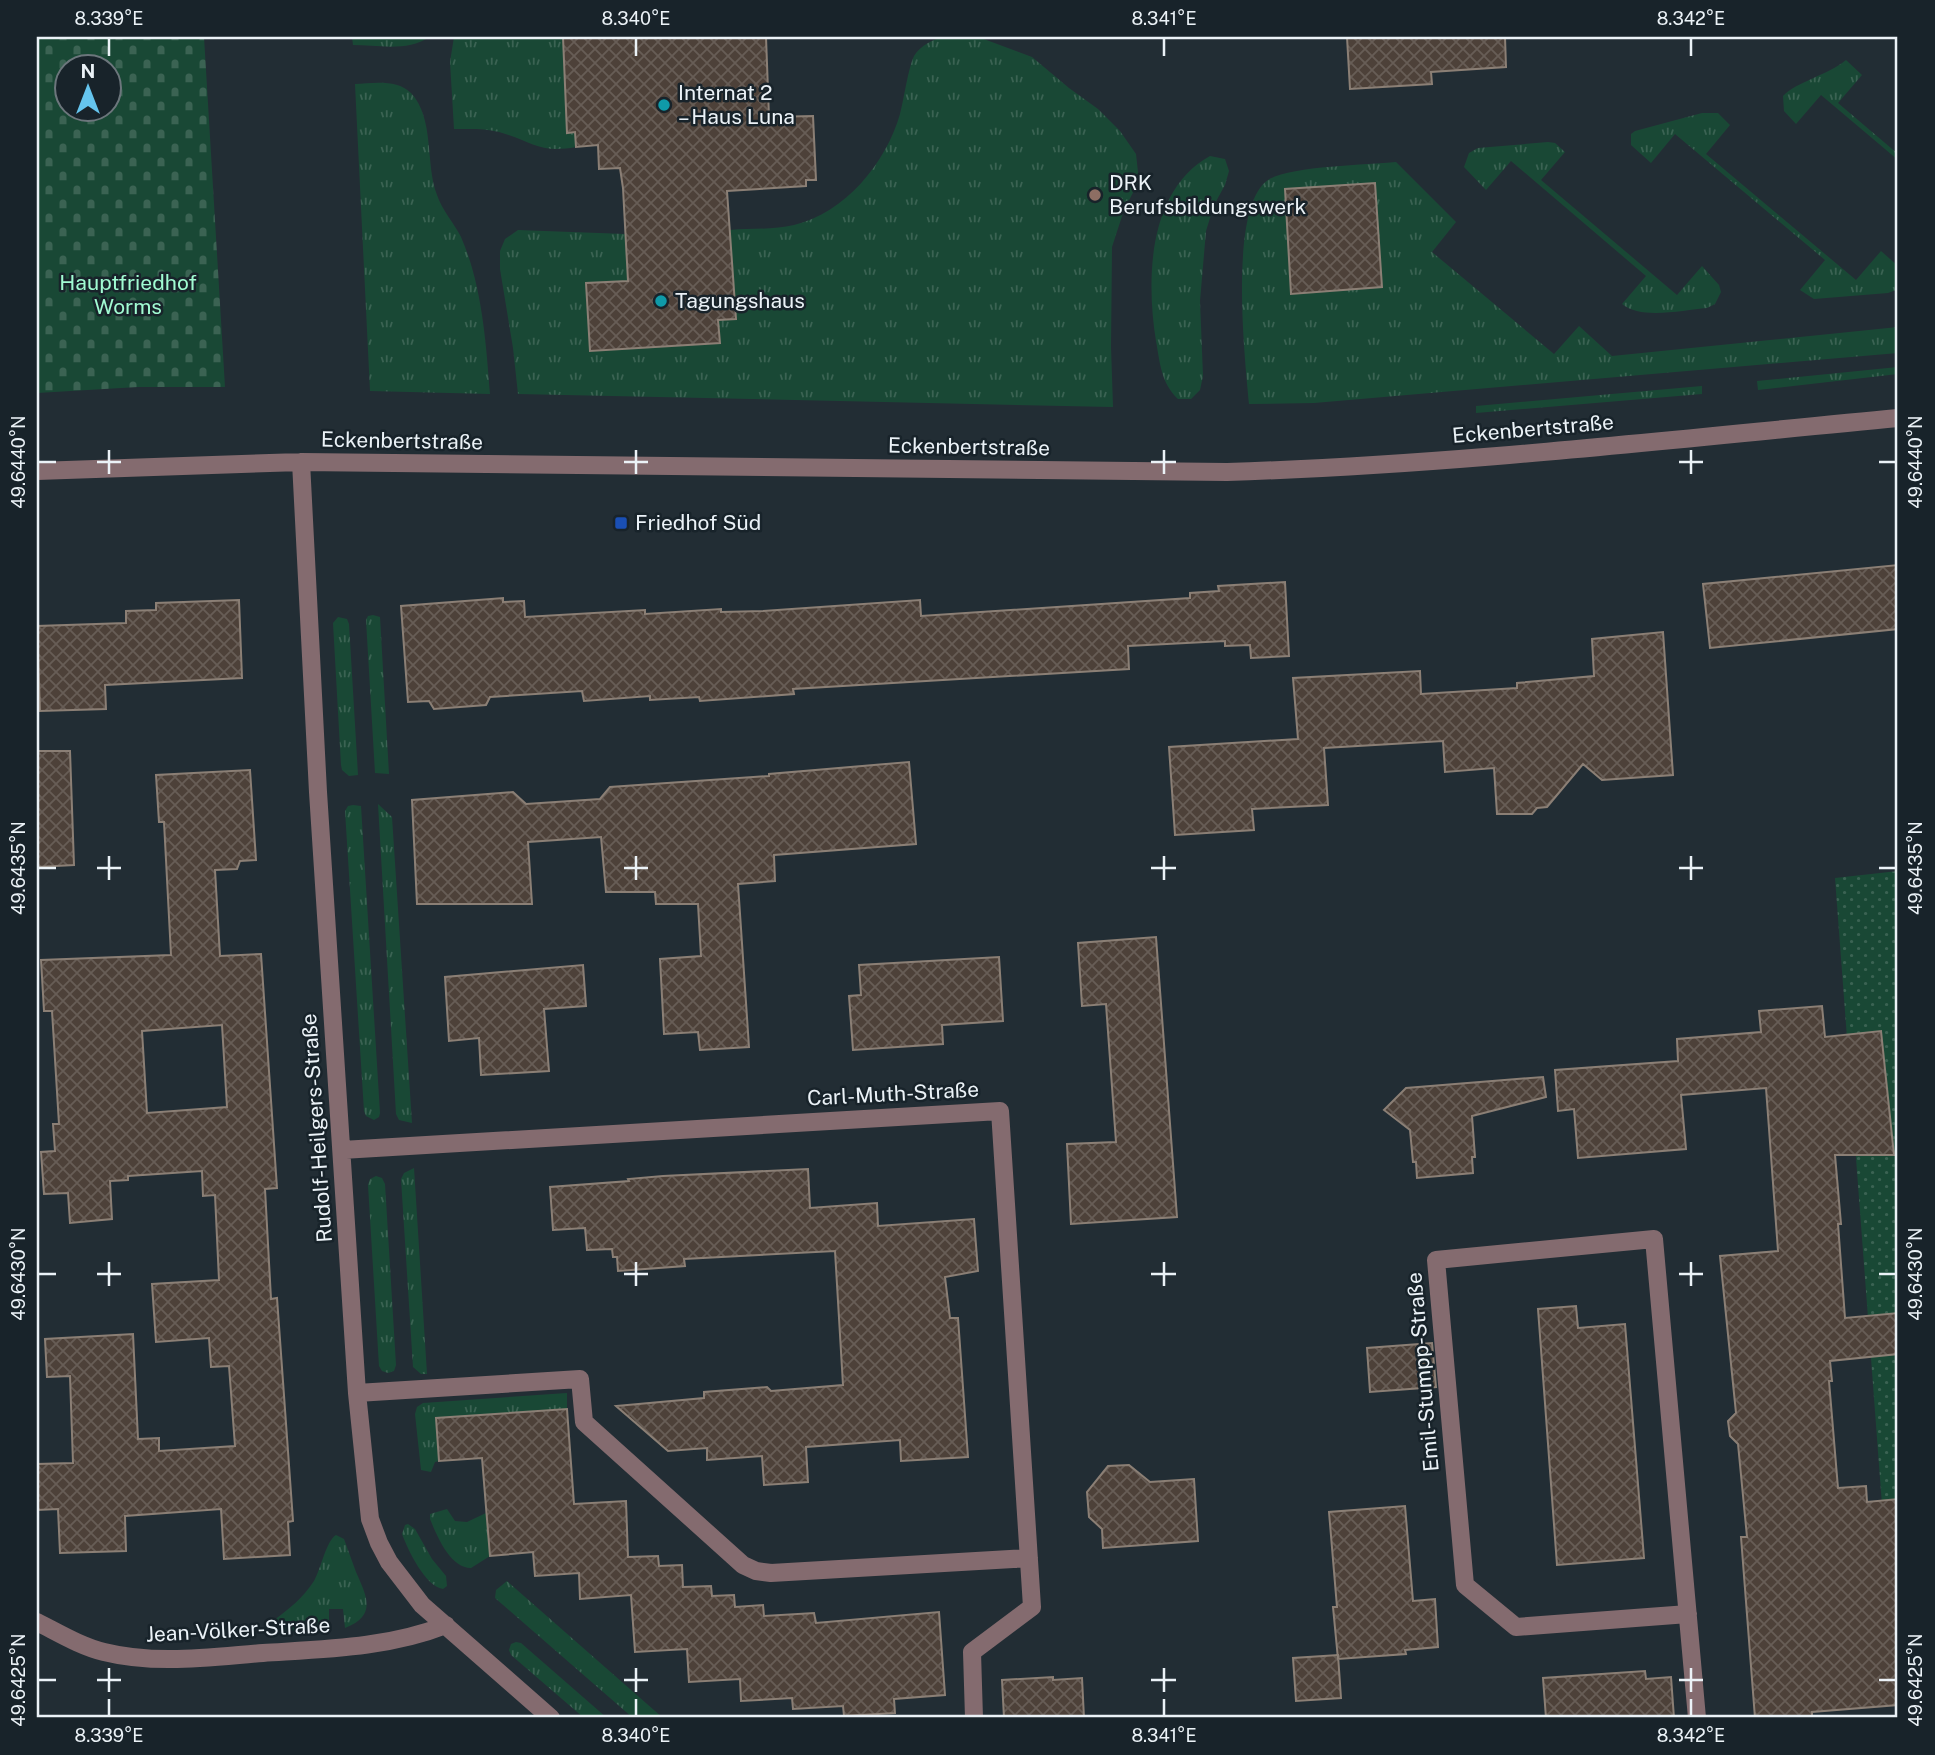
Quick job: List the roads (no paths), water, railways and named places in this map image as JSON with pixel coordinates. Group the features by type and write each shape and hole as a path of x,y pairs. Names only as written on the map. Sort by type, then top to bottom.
{"street":[{"name":"Eckenbertstraße","path":"37,471 301,462 1227,472 1323,469 1443,460 1898,418"},
{"name":"Rudolf-Heilgers-Straße","path":"301,462 318,792 357,1393 370,1519 379,1544 404,1584 422,1605 551,1718"},
{"name":"Carl-Muth-Straße","path":"342,1150 1000,1111 1032,1607 972,1652 974,1718"},
{"name":"Emil-Stumpp-Straße","path":"1688,1614 1516,1627 1465,1585 1436,1260 1654,1239 1688,1614 1697,1718"},
{"path":"357,1393 580,1380 584,1422 743,1565 757,1571 771,1573 1028,1558"},
{"name":"Jean-Völker-Straße","path":"37,1622 84,1646 150,1659 363,1646 421,1635 446,1626"}],"place":[{"name":"Internat 2 – Haus Luna","path":"664,105"},
{"name":"DRK Berufsbildungswerk","path":"1095,195"},
{"name":"Tagungshaus","path":"661,301"},
{"name":"Friedhof Süd","path":"621,523"}],"park label":[{"name":"Hauptfriedhof Worms","path":"128,295"}]}
